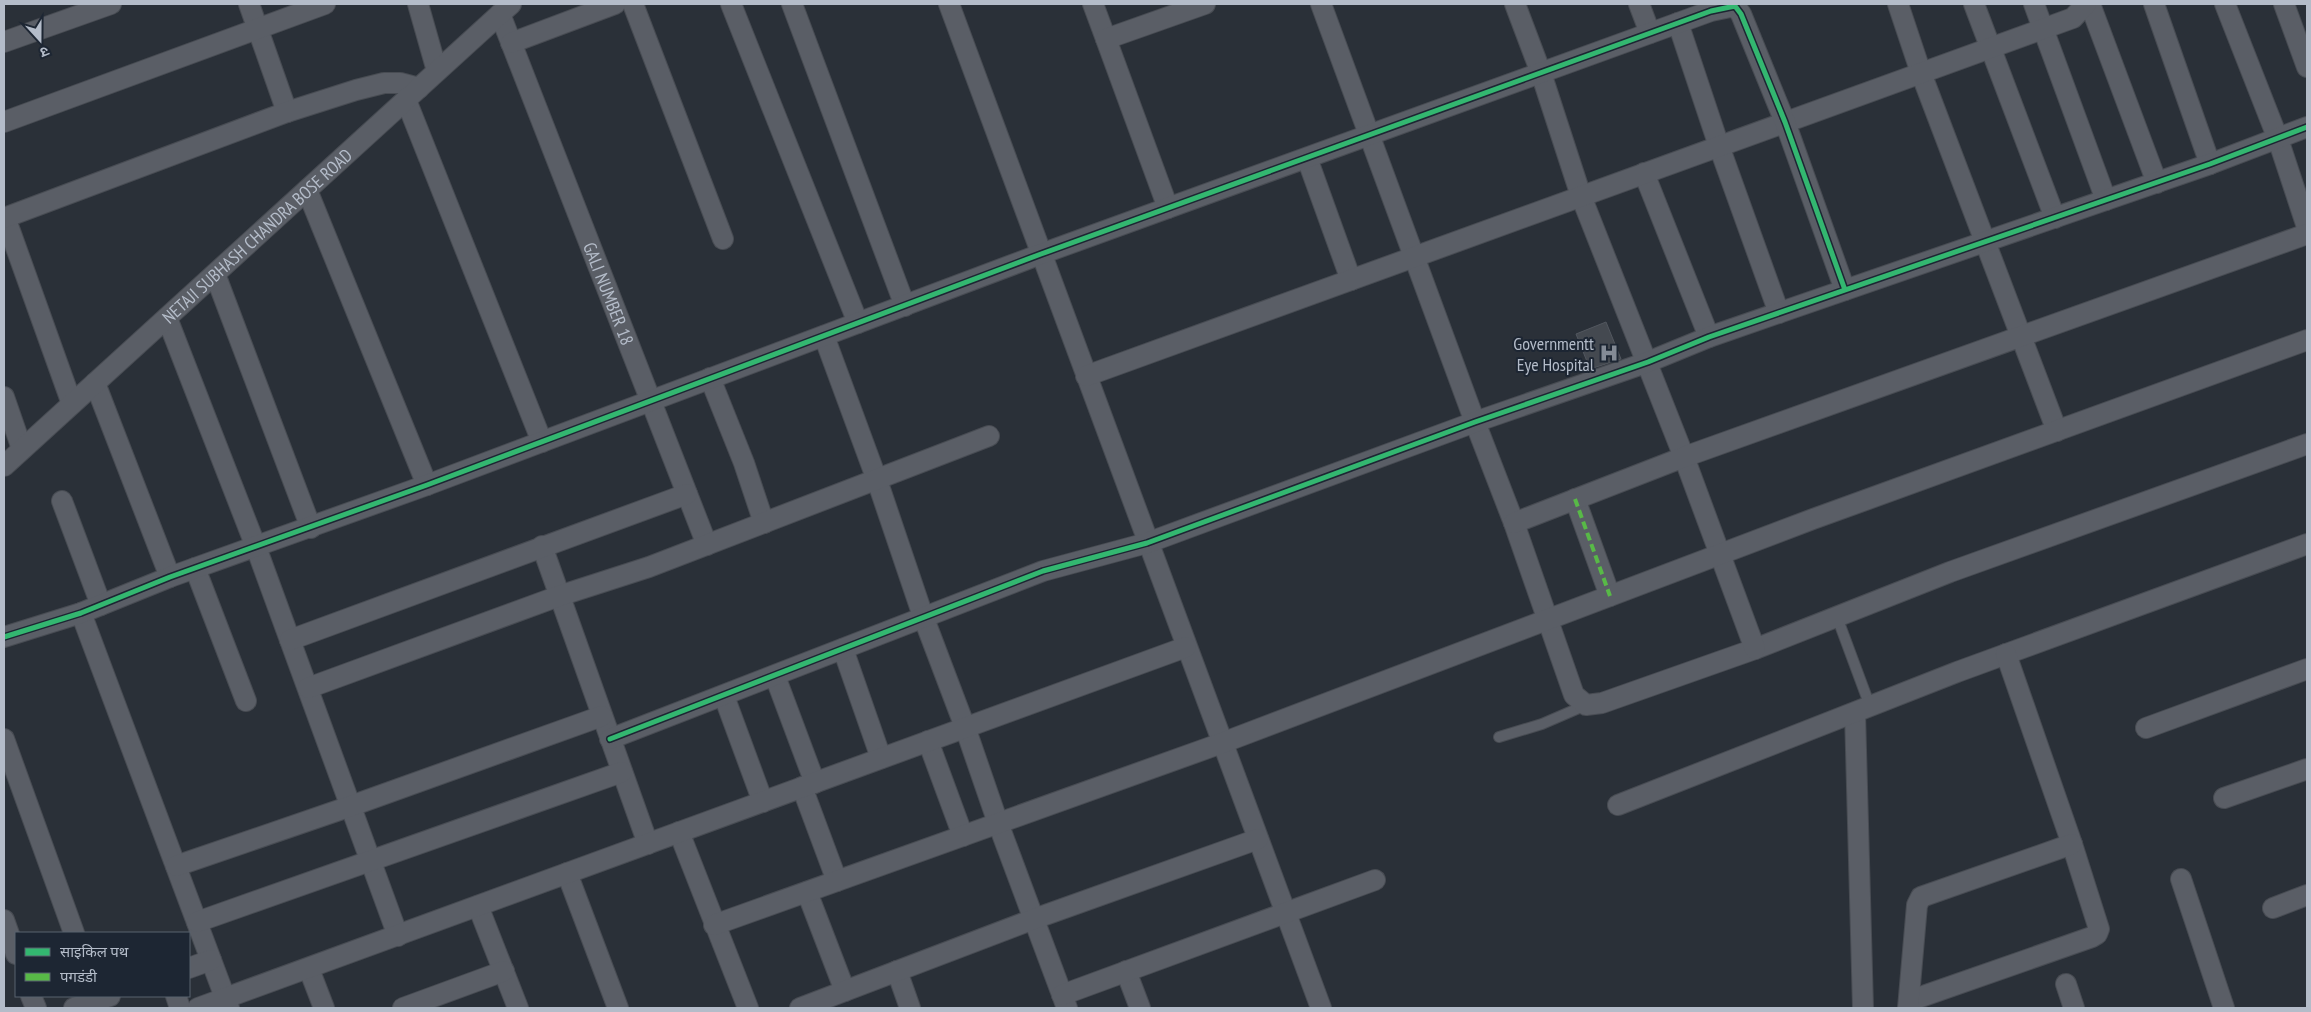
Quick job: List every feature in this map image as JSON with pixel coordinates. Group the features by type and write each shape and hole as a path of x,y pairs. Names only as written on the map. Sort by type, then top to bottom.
{"street":[{"path":"249,4 287,112"},
{"path":"4,122 325,4"},
{"path":"418,4 437,71"},
{"path":"511,43 615,4"},
{"path":"633,4 723,239"},
{"path":"731,4 858,323"},
{"path":"792,4 905,306"},
{"path":"951,4 1147,543 1321,1008"},
{"path":"1093,4 1168,208"},
{"path":"1106,39 1205,4"},
{"path":"1321,4 1514,523 1574,695 1586,705 1602,703 1755,649 1950,572 2307,444"},
{"path":"1515,4 1541,73 1581,196 1648,362 1755,649"},
{"path":"1640,4 1650,33"},
{"path":"1898,4 1921,73 2057,431"},
{"path":"1974,4 2055,218"},
{"path":"2034,4 2106,200"},
{"path":"1086,376 2043,27 2073,18 2086,4"},
{"path":"2090,4 2157,183"},
{"path":"2154,4 2210,164"},
{"path":"2225,4 2278,139 2307,227"},
{"path":"2284,4 2307,67"},
{"path":"4,42 100,6"},
{"path":"4,636 81,613 195,568 427,485 1041,254 1678,23 1710,7 1735,6 1741,14 1785,122 1845,290"},
{"name":"NETAJI SUBHASH CHANDRA BOSE ROAD","path":"4,466 506,9"},
{"name":"GALI NUMBER 18","path":"506,9 511,43 652,400 707,545"},
{"path":"1678,23 1719,146 1779,313"},
{"path":"72,404 4,218 287,112 384,83 400,83 412,94 542,442"},
{"path":"610,739 1043,571 1147,543 1475,422 1648,362 1709,337 2157,183 2307,127"},
{"path":"1307,158 1351,280"},
{"path":"1644,173 1709,337"},
{"path":"307,190 427,485"},
{"path":"1514,523 1684,457 2020,335 2307,234"},
{"path":"215,274 311,528"},
{"path":"167,318 256,547 398,936"},
{"path":"824,336 877,480 923,616 966,727 998,823 1065,1002 1126,971 1375,880"},
{"path":"714,925 1222,743 1721,554 2307,340"},
{"path":"710,378 744,464 764,523"},
{"path":"95,383 170,578"},
{"path":"4,397 22,449"},
{"path":"308,688 559,596 649,567 989,436"},
{"path":"290,640 687,494"},
{"path":"1575,499 1610,596"},
{"path":"62,501 101,605"},
{"path":"1618,805 2006,654 2307,544"},
{"path":"542,546 648,844"},
{"path":"195,568 246,701"},
{"path":"81,613 227,1004"},
{"path":"198,1008 227,1004 309,969 478,906 1186,647"},
{"path":"843,649 882,758"},
{"path":"2006,654 2072,844 2098,921 2097,934 1909,1005 1917,905 1921,897 2072,844"},
{"path":"2146,728 2307,669"},
{"path":"775,676 837,881"},
{"path":"724,696 763,802"},
{"path":"1862,709 1863,1008"},
{"path":"176,866 351,806 602,716"},
{"path":"4,739 74,932"},
{"path":"928,741 963,836"},
{"path":"2224,798 2307,769"},
{"path":"197,922 622,772"},
{"path":"679,832 748,1008"},
{"path":"800,1008 834,999 897,971 1034,919 1258,839"},
{"path":"567,873 618,1008"},
{"path":"2181,879 2224,1008"},
{"path":"808,892 834,999"},
{"path":"2273,908 2307,895"},
{"path":"478,906 518,1008"},
{"path":"4,920 15,951"},
{"path":"190,968 211,960"},
{"path":"309,969 324,1008"},
{"path":"897,971 910,1008"},
{"path":"1126,971 1140,1008"},
{"path":"403,1008 504,972"},
{"path":"2066,984 2074,1008"},
{"path":"74,1008 101,1000"}],"lane":[{"path":"1837,617 1862,709"},
{"path":"1499,737 1542,724 1586,705"}],"building":[{"path":"1606,322 1621,359 1590,369 1576,334"}],"marked path":[{"path":"1575,499 1610,596"}],"cycle path":[{"path":"4,637 81,613 170,577 427,485 1041,254 1711,11 1735,6 1741,14 1785,122 1845,290"},
{"path":"610,739 1043,571 1147,543 1475,422 1648,362 1709,337 2210,164 2307,127"}],"place":[{"name":"Governmentt Eye Hospital","path":"1609,353"}]}
